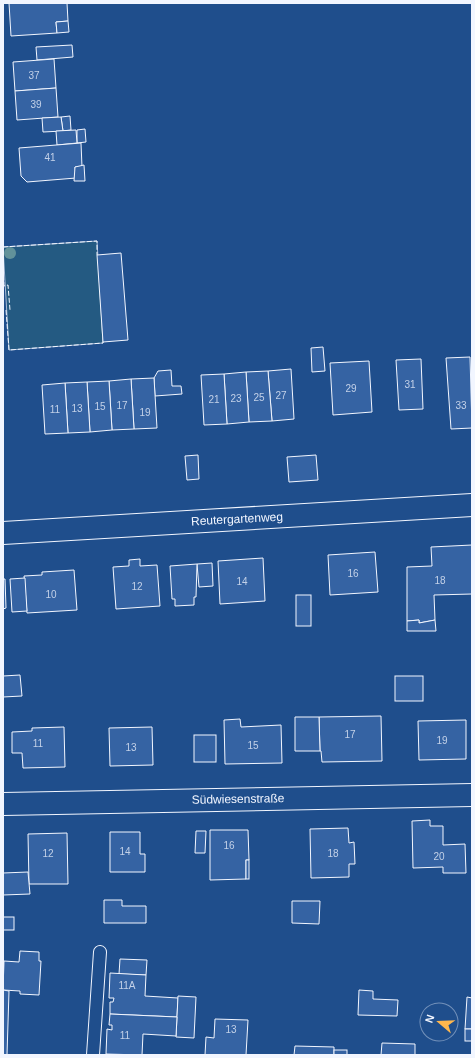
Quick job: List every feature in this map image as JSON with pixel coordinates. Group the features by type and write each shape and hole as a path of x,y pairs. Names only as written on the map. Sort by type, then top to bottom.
{"street":[{"name":"Reutergartenweg","path":"3,533 472,505"},
{"name":"Südwiesenstraße","path":"3,804 472,795"}],"lane":[{"path":"93,1055 100,952"}],"shaded area":[{"path":"97,241 103,343 9,350 3,247"}],"building":[{"path":"9,3 67,3 68,21 56,22 57,33 11,36"},
{"path":"68,21 69,32 57,33 56,22"},
{"path":"72,45 73,57 37,60 36,47"},
{"path":"54,59 56,88 15,91 13,62"},
{"path":"56,88 58,117 17,120 15,91"},
{"path":"70,116 71,130 63,131 61,117"},
{"path":"61,117 63,131 43,132 42,118"},
{"path":"85,129 86,142 77,143 77,130"},
{"path":"76,130 77,143 57,145 56,131"},
{"path":"81,143 82,167 75,167 76,178 27,182 21,176 19,148"},
{"path":"84,165 85,181 74,181 75,167"},
{"path":"121,253 128,340 103,342 97,255"},
{"path":"323,347 325,371 312,372 311,348"},
{"path":"470,357 472,428 451,429 446,358"},
{"path":"421,359 423,409 399,410 396,360"},
{"path":"369,361 372,412 333,415 330,363"},
{"path":"291,369 294,419 272,421 268,371"},
{"path":"171,370 172,386 181,386 182,394 155,396 154,378 158,371"},
{"path":"268,371 272,421 249,422 246,372"},
{"path":"246,372 249,422 227,424 224,374"},
{"path":"224,374 227,424 204,425 201,375"},
{"path":"154,378 157,428 134,429 131,379"},
{"path":"131,379 134,429 112,430 109,381"},
{"path":"109,381 112,430 90,432 87,382"},
{"path":"87,382 90,432 68,433 65,383"},
{"path":"65,383 68,433 45,434 42,385"},
{"path":"198,455 199,479 187,480 185,456"},
{"path":"316,455 318,480 289,482 287,457"},
{"path":"472,545 472,594 434,595 435,620 419,623 419,620 407,621 407,567 432,566 431,547"},
{"path":"375,552 378,592 330,595 328,555"},
{"path":"263,558 265,601 220,604 218,561"},
{"path":"140,559 140,566 157,565 160,606 116,609 113,567 129,566 129,560"},
{"path":"212,563 213,586 199,587 197,564"},
{"path":"197,564 196,597 194,597 194,605 175,606 175,599 172,599 170,566"},
{"path":"74,570 77,610 27,613 24,576 42,575 42,572"},
{"path":"25,578 27,611 12,612 10,579"},
{"path":"3,579 5,579 6,608 3,609"},
{"path":"296,595 311,595 311,626 296,626"},
{"path":"419,620 419,623 435,620 436,631 407,631 407,621"},
{"path":"20,675 22,696 3,697 3,676"},
{"path":"395,676 423,676 423,701 395,701"},
{"path":"381,716 382,761 322,762 320,751 319,717"},
{"path":"295,717 319,717 320,751 295,751"},
{"path":"240,719 241,727 281,725 282,763 225,764 224,720"},
{"path":"466,720 466,759 419,760 418,721"},
{"path":"64,727 65,767 23,768 22,753 12,753 12,732 32,731 32,728"},
{"path":"152,727 153,765 110,766 109,728"},
{"path":"194,735 216,735 216,762 194,762"},
{"path":"430,820 430,826 443,826 443,845 465,844 466,873 443,873 443,867 413,868 412,821"},
{"path":"348,828 349,843 354,842 355,864 349,864 349,877 311,878 310,829"},
{"path":"210,830 248,830 249,860 246,860 246,879 210,880"},
{"path":"196,831 206,831 205,853 195,853"},
{"path":"110,832 140,832 140,854 145,854 145,872 110,872"},
{"path":"67,833 68,884 29,884 28,834"},
{"path":"246,860 249,860 249,879 246,879"},
{"path":"28,872 30,894 3,895 3,873"},
{"path":"104,900 122,900 122,906 146,906 146,923 104,923"},
{"path":"292,901 320,901 319,924 292,923"},
{"path":"3,917 14,917 14,930 3,930"},
{"path":"20,951 39,952 39,961 41,961 39,995 20,994 20,991 3,990 4,961 19,962"},
{"path":"120,959 147,960 146,975 119,974"},
{"path":"110,973 146,975 145,996 178,998 177,1017 110,1014 110,1002 113,1002 114,998 109,998"},
{"path":"3,990 9,991 7,1055 3,1055"},
{"path":"359,990 373,991 373,999 398,1000 397,1016 358,1015"},
{"path":"178,996 196,997 194,1038 176,1037"},
{"path":"467,997 472,998 472,1029 465,1029"},
{"path":"110,1014 177,1017 176,1036 143,1034 142,1055 106,1054 107,1029 112,1030 112,1025 109,1025"},
{"path":"215,1019 248,1020 246,1055 205,1055 206,1037 214,1038"},
{"path":"465,1029 472,1029 472,1041 465,1041"},
{"path":"382,1043 415,1044 415,1055 381,1055"},
{"path":"295,1046 334,1047 334,1055 294,1055"},
{"path":"334,1050 347,1050 347,1055 334,1055"}],"fence":[{"path":"3,247 97,241 97,255"},
{"path":"3,268 4,286 8,285 10,310"},
{"path":"6,310 9,350 103,342"}]}
